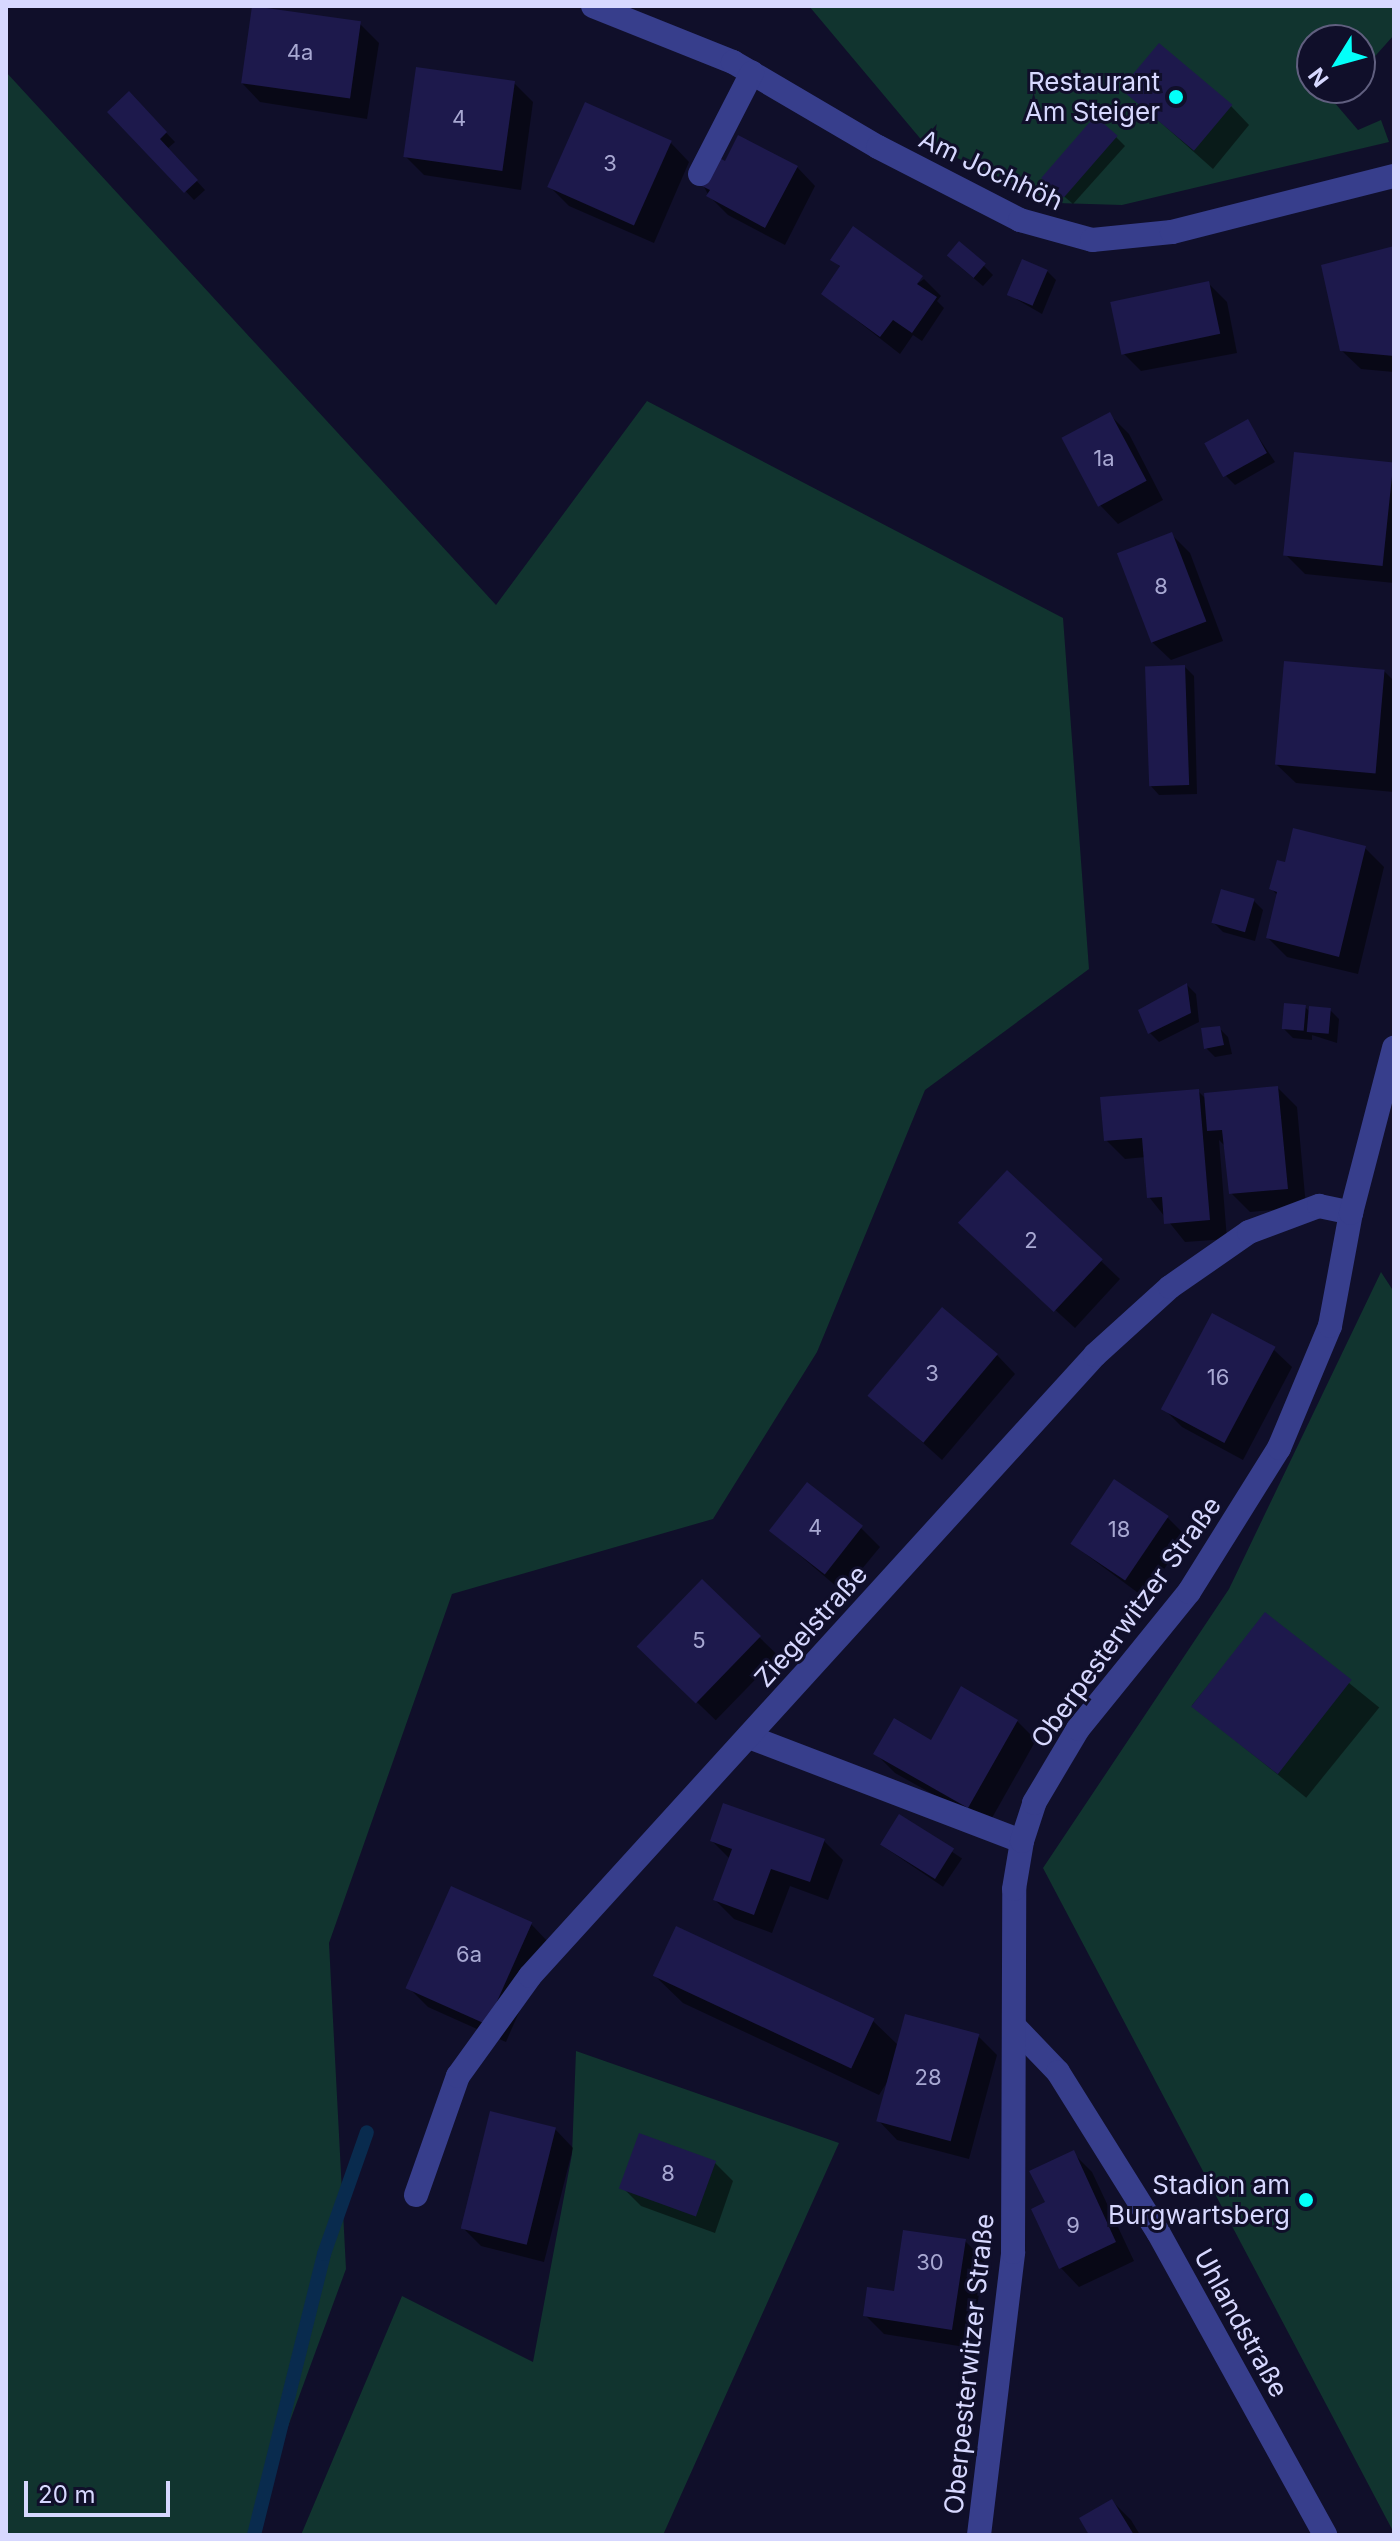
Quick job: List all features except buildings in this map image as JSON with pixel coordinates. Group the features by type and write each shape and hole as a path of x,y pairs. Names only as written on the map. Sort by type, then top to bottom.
{"street":[{"name":"Am Jochhöh","path":"593,6 752,73 878,147 1020,220 1092,240 1172,232 1394,176"},
{"path":"700,174 752,73"},
{"name":"Oberpesterwitzer Straße","path":"979,2535 1013,2252 1014,1889 1022,1841 1034,1803 1078,1729 1189,1592 1279,1448 1330,1326 1351,1213 1394,1048"},
{"name":"Ziegelstraße","path":"416,2195 458,2076 530,1976 1095,1355 1170,1287 1249,1232 1297,1210 1319,1206 1351,1213"},
{"path":"749,1737 1022,1841"},
{"name":"Uhlandstraße","path":"1015,2027 1058,2072 1158,2232 1325,2535"}],"green space":[{"path":"809,6 1394,6 1394,35 1376,55 1376,24 1296,24 1296,104 1336,104 1358,130 1381,120 1389,142 1122,205 1056,203 924,143"},
{"path":"6,72 496,605 647,401 1063,618 1089,969 925,1090 817,1352 713,1519 452,1594 329,1943 346,2269 248,2535 6,2535"},
{"name":"Stadion am Burgwartsberg","path":"1381,1272 1394,1292 1394,2533 1043,1868 1229,1589"},
{"path":"576,2051 839,2143 663,2535 301,2535 402,2296 533,2362 572,2154"}],"waterway":[{"path":"254,2535 324,2254 367,2132"}],"place":[{"name":"Restaurant Am Steiger","path":"1176,97"},
{"name":"Stadion am Burgwartsberg","path":"1306,2200"}]}
